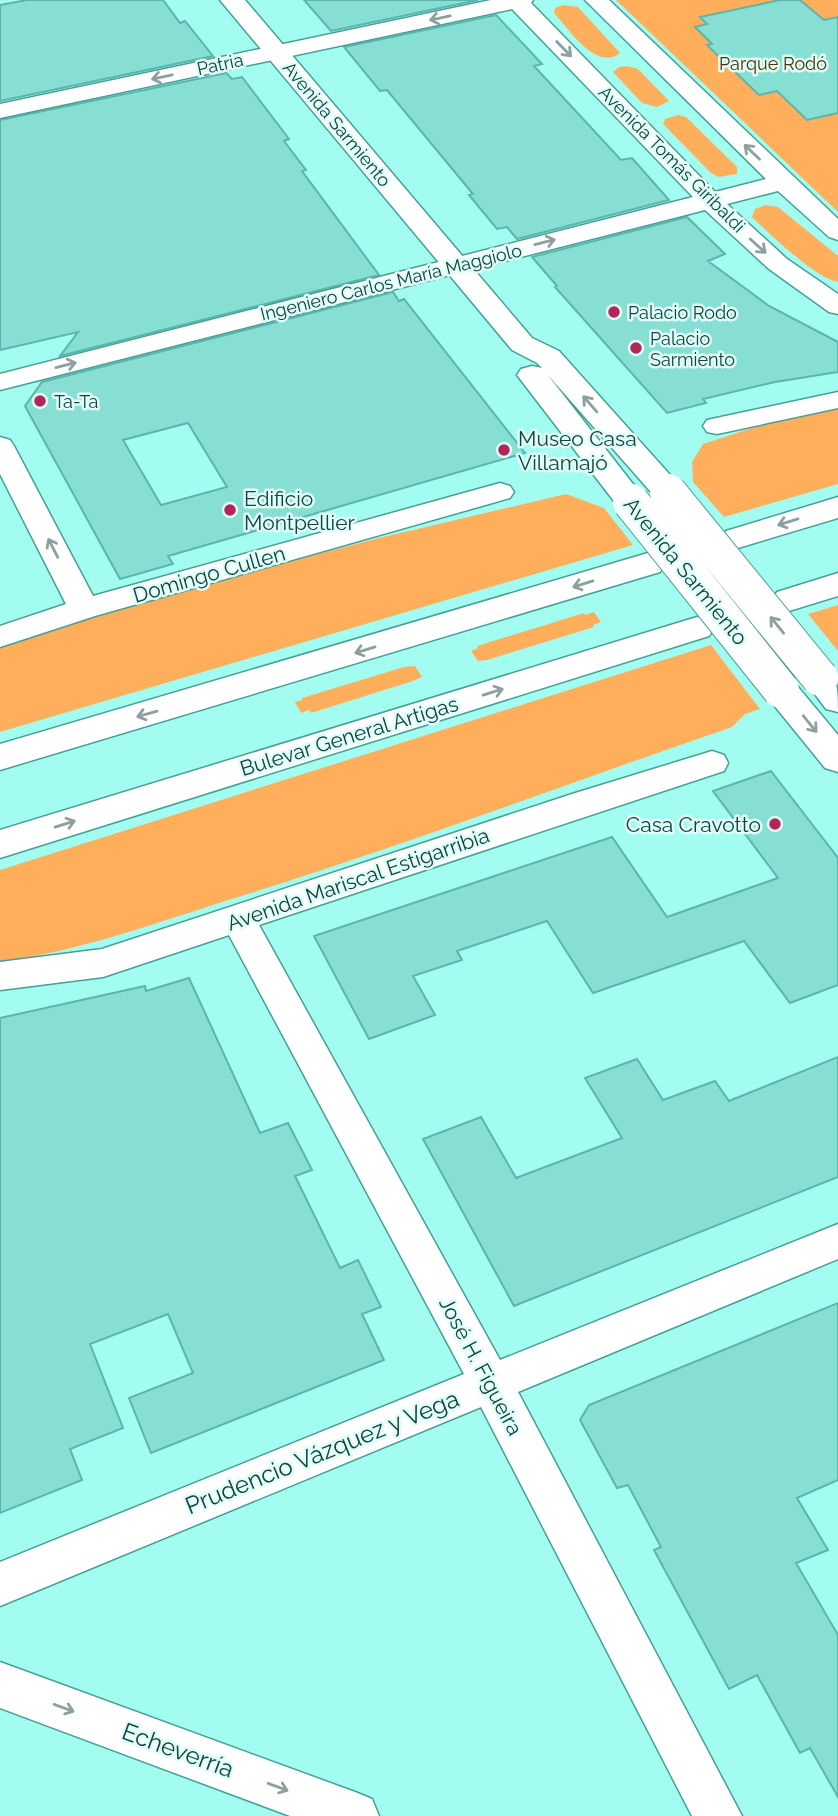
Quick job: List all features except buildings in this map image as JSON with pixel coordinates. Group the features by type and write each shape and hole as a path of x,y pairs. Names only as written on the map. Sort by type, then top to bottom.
{"street":[{"name":"Avenida Sarmiento","path":"232,0 522,344 548,357 667,492 829,689"},
{"name":"Patria","path":"0,111 519,0"},
{"name":"Avenida Tomás Giribaldi","path":"519,0 710,200 778,264 838,306"},
{"path":"596,0 838,232"},
{"name":"Ingeniero Carlos María Maggiolo","path":"0,382 783,182"},
{"name":"Avenida Sarmiento","path":"522,344 523,362 631,502 838,759"},
{"path":"717,426 838,400"},
{"path":"0,446 84,609"},
{"name":"Domingo Cullen","path":"0,637 84,609 500,492"},
{"path":"738,538 838,507"},
{"path":"0,757 648,564"},
{"path":"789,600 838,584"},
{"name":"Bulevar General Artigas","path":"0,844 697,628"},
{"name":"Avenida Mariscal Estigarribia","path":"0,976 103,963 712,763"},
{"name":"José H. Figueira","path":"238,919 491,1383 718,1816"},
{"name":"Prudencio Vázquez y Vega","path":"0,1584 838,1241"},
{"name":"Echeverría","path":"0,1685 355,1816"}],"green space":[{"name":"Parque Rodó","path":"616,0 838,0 838,212"},
{"path":"563,5 578,7 620,53 602,57 584,46 554,13 555,8"},
{"path":"619,67 638,69 669,101 657,107 642,103 613,72"},
{"path":"678,115 686,117 737,167 737,174 719,177 711,173 663,124 665,119"},
{"path":"765,205 778,207 838,256 838,282 817,273 805,264 752,217 755,209"},
{"path":"838,407 838,484 724,517 693,482 692,462 703,444 752,428"},
{"path":"566,494 604,508 633,545 0,732 0,648 146,599 379,538"},
{"path":"838,605 838,651 808,614"},
{"path":"594,612 601,622 593,625 594,627 487,660 478,661 471,651 478,648 477,646"},
{"path":"711,645 760,709 745,714 732,727 298,878 90,943 0,962 0,870"},
{"path":"415,666 422,677 311,713 309,710 301,713 295,702 404,667"}],"place":[{"name":"Palacio Rodo","path":"614,312"},
{"name":"Palacio Sarmiento","path":"636,348"},
{"name":"Ta-Ta","path":"40,401"},
{"name":"Museo Casa Villamajó","path":"504,450"},
{"name":"Edificio Montpellier","path":"230,510"},
{"name":"Casa Cravotto","path":"775,824"}]}
